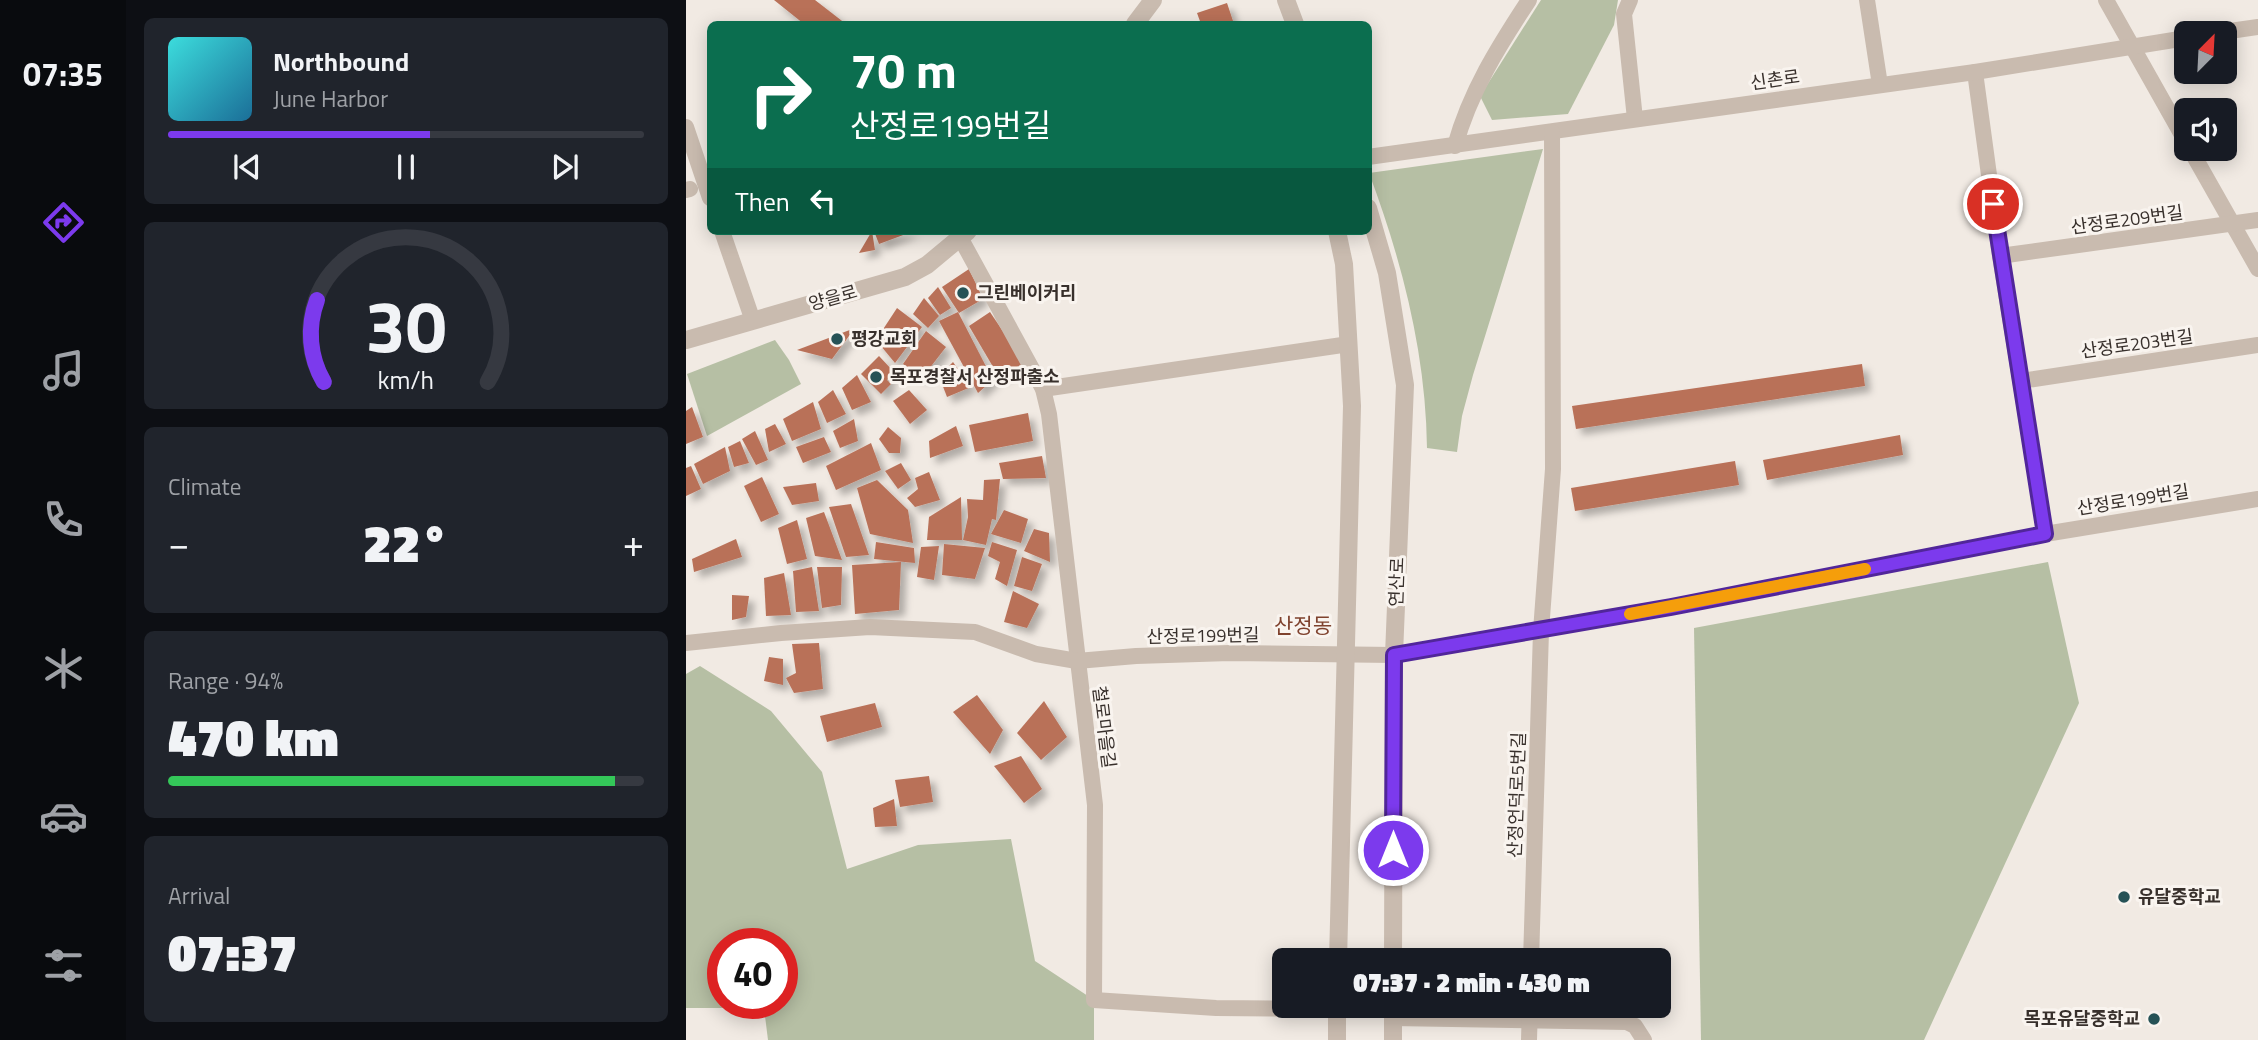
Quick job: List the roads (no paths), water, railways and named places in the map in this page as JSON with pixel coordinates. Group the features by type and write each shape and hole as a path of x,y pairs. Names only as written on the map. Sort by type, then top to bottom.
{"street":[{"path":"1137,21 1153,0"},
{"path":"1286,0 1294,21"},
{"path":"1455,146 1464,114 1475,89 1529,0"},
{"path":"1630,0 1624,14 1635,119"},
{"path":"1867,0 1880,85"},
{"path":"2106,0 2174,120"},
{"path":"2237,30 2258,27"},
{"name":"신촌로","path":"1372,157 1975,72 2174,40"},
{"path":"1975,72 2000,256 2045,534"},
{"path":"686,127 707,189"},
{"name":"산정언덕로5번길","path":"1531,948 1541,631 1553,469 1552,132"},
{"path":"2196,161 2258,269"},
{"name":"산정로209번길","path":"2000,256 2258,220"},
{"name":"연산로","path":"1372,221 1387,272 1405,385 1394,655 1393,948"},
{"path":"723,235 753,321"},
{"name":"양을로","path":"686,340 905,277 927,265 964,235"},
{"name":"철로마을길","path":"964,235 1043,389 1049,414 1095,804 1094,1000 1216,1008 1272,1008"},
{"path":"1338,235 1344,264 1352,406 1338,948"},
{"path":"1043,389 1349,344"},
{"name":"산정로203번길","path":"2021,381 2258,345"},
{"name":"산정로199번길","path":"686,643 870,627 975,632 1036,654 1077,661 1230,653 1394,655 1541,631 2045,534 2258,499"},
{"path":"1336,1018 1337,1040"},
{"path":"1393,1018 1393,1040"},
{"path":"1529,1040 1530,1018"},
{"path":"1584,1018 1627,1022 1635,1026 1644,1040"}],"place":[{"name":"그린베이커리","path":"963,293"},
{"name":"평강교회","path":"837,339"},
{"name":"목포경찰서 산정파출소","path":"876,377"},
{"name":"유달중학교","path":"2124,897"},
{"name":"목포유달중학교","path":"2154,1019"}],"district":[{"name":"산정동","path":"1303,626"}]}
